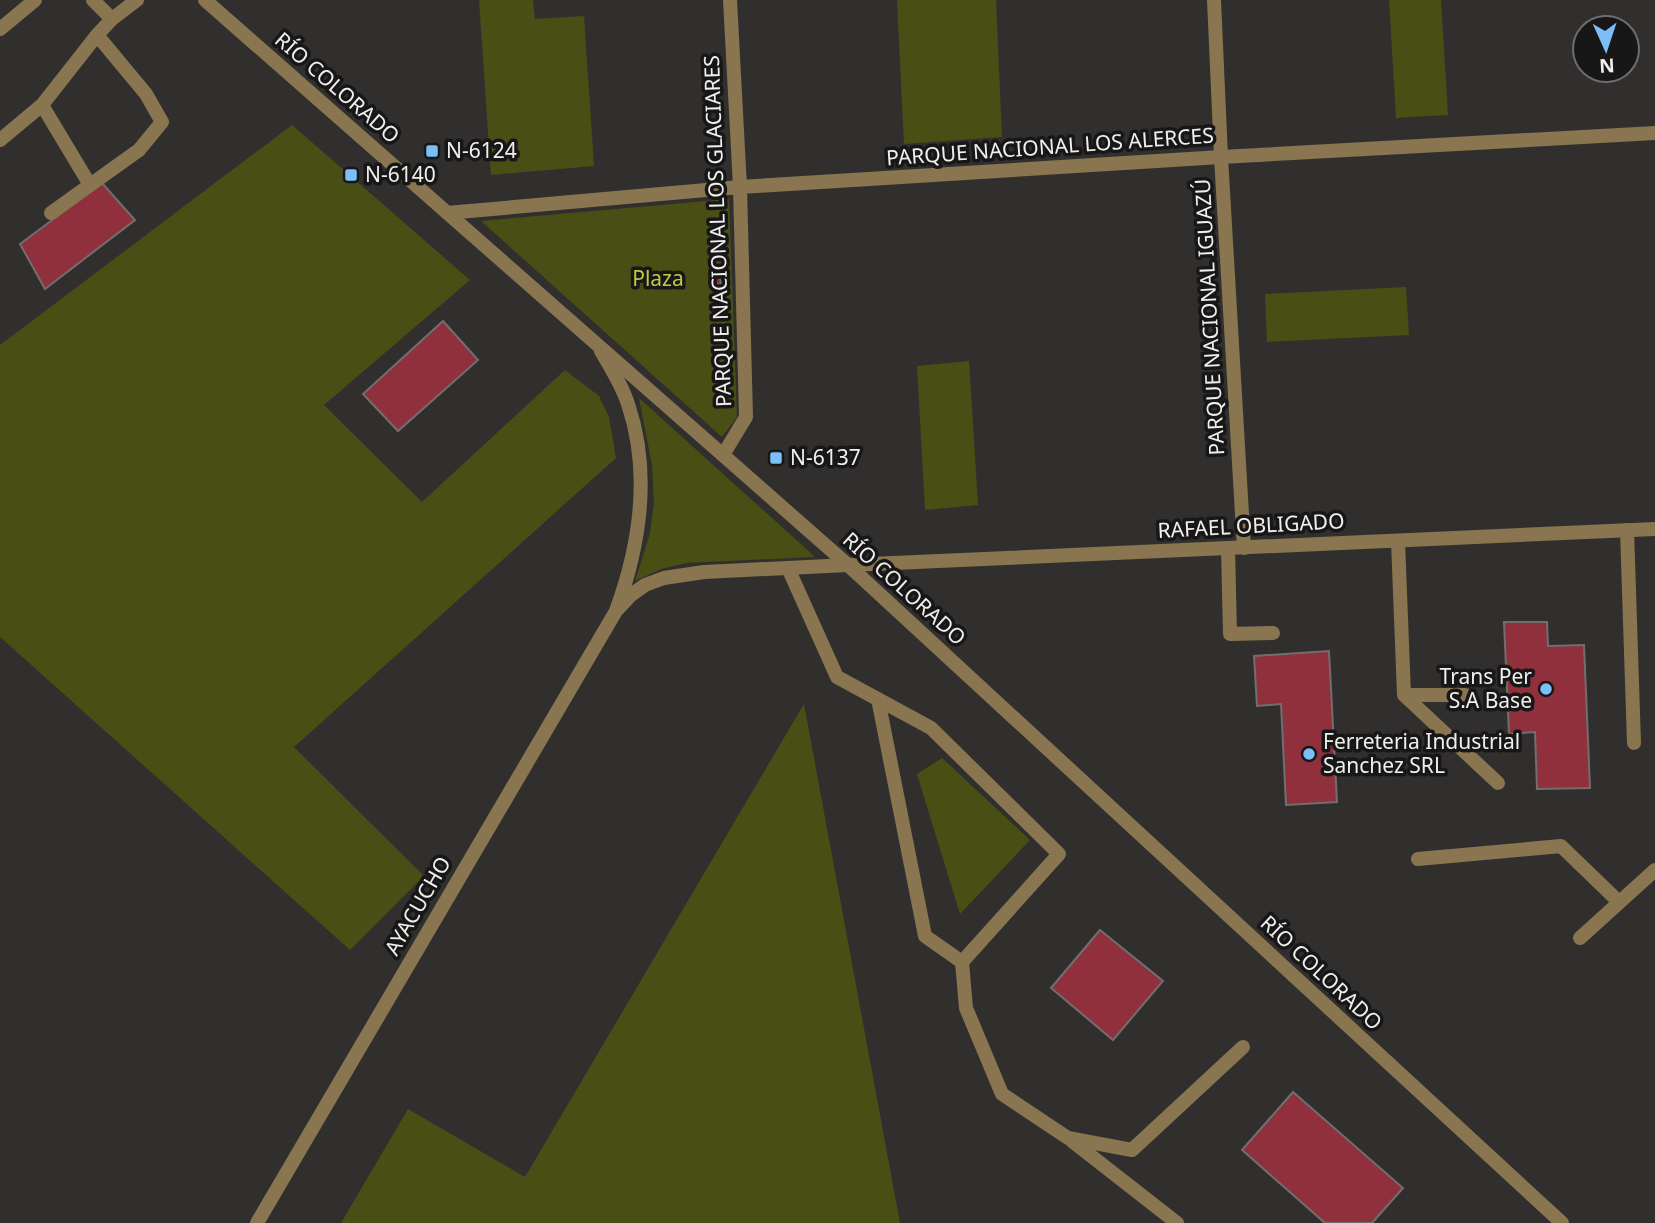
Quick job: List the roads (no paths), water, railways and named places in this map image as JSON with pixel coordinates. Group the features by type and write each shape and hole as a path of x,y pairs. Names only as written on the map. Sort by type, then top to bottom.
{"street":[{"path":"0,29 35,0"},
{"path":"93,0 112,19"},
{"path":"0,140 42,104 97,35 112,19 137,0"},
{"name":"RÍO COLORADO","path":"205,0 848,565 1562,1223"},
{"name":"PARQUE NACIONAL LOS GLACIARES","path":"723,455 746,417 740,187 730,0"},
{"name":"PARQUE NACIONAL IGUAZÚ","path":"1214,0 1244,548"},
{"path":"51,213 139,150 162,122 145,94 97,35"},
{"path":"42,104 90,185"},
{"name":"PARQUE NACIONAL LOS ALERCES","path":"447,213 740,187 1655,133"},
{"name":"AYACUCHO","path":"596,344 616,375 628,404 640,464 639,524 626,585 617,611"},
{"name":"RAFAEL OBLIGADO","path":"848,565 1655,529"},
{"path":"1627,530 1634,743"},
{"path":"1398,541 1404,695 1498,783"},
{"path":"1228,548 1230,634 1273,633"},
{"name":"AYACUCHO","path":"257,1223 617,611 631,595 645,585 664,578 694,573 848,565"},
{"path":"788,568 837,677 931,729 1059,853 962,962 967,1008 1002,1094 1068,1138 1177,1223"},
{"path":"1404,695 1465,695"},
{"path":"878,699 925,936 962,962"},
{"path":"1418,859 1561,846 1619,902"},
{"path":"1580,938 1655,870"},
{"path":"1068,1138 1132,1150 1243,1047"}],"place":[{"name":"N-6124","path":"432,151"},
{"name":"N-6140","path":"351,175"},
{"name":"N-6137","path":"776,458"},
{"name":"Trans Per S.A Base","path":"1546,689"},
{"name":"Ferreteria Industrial Sanchez SRL","path":"1309,754"}],"park label":[{"name":"Plaza","path":"658,279"}]}
